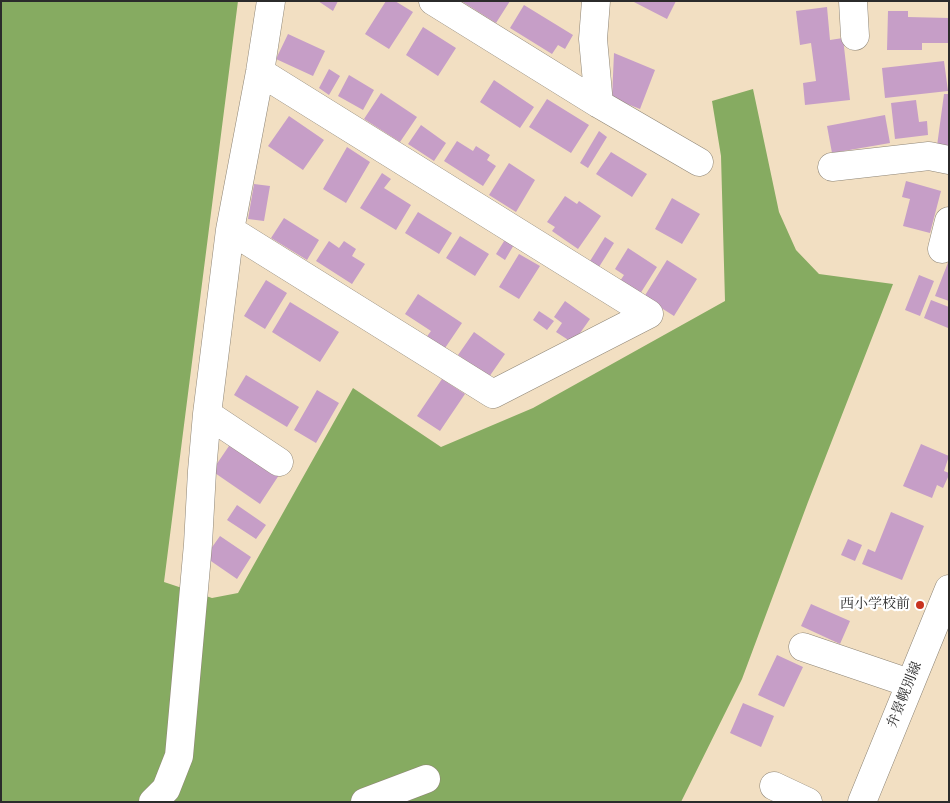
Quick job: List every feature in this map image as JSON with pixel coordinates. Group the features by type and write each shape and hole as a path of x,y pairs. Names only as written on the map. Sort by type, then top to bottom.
{"street":[{"path":"153,802 166,789 179,756 198,544 207,414 230,230 260,72 271,1"},
{"path":"433,1 599,104 699,162"},
{"path":"596,1 593,39 599,104"},
{"path":"853,1 855,36"},
{"path":"230,230 493,394 648,314 260,72"},
{"path":"832,167 929,156 949,160"},
{"path":"942,249 949,221"},
{"path":"207,414 280,462"},
{"name":"弁景幌別線","path":"862,802 949,589"},
{"path":"802,647 909,683"},
{"path":"365,802 426,778"},
{"path":"774,786 808,802"}],"green space":[{"path":"1,1 238,1 164,582 212,598 238,593 353,388 441,447 533,408 725,301 721,156 712,101 753,89 779,212 796,250 819,274 893,284 808,502 742,679 681,802 1,802"}],"building":[{"path":"318,1 338,1 333,11"},
{"path":"386,1 395,1 413,12 389,49 365,34"},
{"path":"461,1 510,1 496,23"},
{"path":"632,1 676,1 667,19"},
{"path":"524,5 573,35 565,49 558,45 552,54 510,28"},
{"path":"827,7 830,40 843,38 850,100 805,105 803,83 816,81 811,43 800,45 796,11"},
{"path":"888,11 908,11 908,17 949,18 949,43 922,43 922,50 887,50"},
{"path":"423,27 456,48 438,76 406,55"},
{"path":"288,34 325,51 313,76 276,59"},
{"path":"614,53 655,70 640,109 612,98"},
{"path":"944,61 948,91 885,98 882,68"},
{"path":"329,69 340,76 329,95 319,88"},
{"path":"349,75 374,90 363,110 338,96"},
{"path":"494,80 534,107 520,128 480,102"},
{"path":"381,93 417,117 400,142 364,119"},
{"path":"944,94 949,94 949,148 937,146"},
{"path":"547,99 589,125 571,153 529,127"},
{"path":"916,100 919,122 927,121 928,135 895,139 891,103"},
{"path":"885,115 890,143 832,153 827,126"},
{"path":"289,116 324,140 303,170 268,146"},
{"path":"421,125 446,143 434,161 408,144"},
{"path":"599,131 607,137 588,168 580,163"},
{"path":"457,141 473,151 476,146 490,155 487,160 496,166 483,186 444,161"},
{"path":"347,147 370,162 346,203 323,189"},
{"path":"611,152 647,174 632,197 596,174"},
{"path":"509,163 535,180 516,212 489,195"},
{"path":"382,173 391,179 384,188 411,205 396,230 360,208"},
{"path":"906,181 941,191 930,233 903,226 910,199 902,197"},
{"path":"254,184 270,186 264,221 248,219"},
{"path":"565,196 577,204 579,201 601,216 578,249 552,231 555,227 547,222"},
{"path":"672,198 700,214 682,244 655,229"},
{"path":"418,212 452,233 439,254 405,233"},
{"path":"284,218 319,240 307,260 271,238"},
{"path":"460,236 489,254 475,276 446,258"},
{"path":"605,237 614,243 599,267 590,261"},
{"path":"506,238 515,243 505,260 496,254"},
{"path":"329,241 339,248 344,241 356,249 352,256 365,264 352,284 316,261"},
{"path":"628,248 657,267 640,294 620,281 624,275 615,269"},
{"path":"519,254 540,266 519,299 499,287"},
{"path":"667,260 697,279 674,316 644,297"},
{"path":"949,260 949,301 935,296"},
{"path":"919,275 934,281 920,316 905,310"},
{"path":"266,280 287,293 265,329 244,316"},
{"path":"418,294 462,323 443,351 425,339 431,331 405,314"},
{"path":"931,300 949,307 948,328 924,318"},
{"path":"565,301 590,319 573,343 556,332 562,323 554,317"},
{"path":"290,302 339,332 320,362 272,332"},
{"path":"539,311 554,321 547,330 533,320"},
{"path":"474,332 505,354 489,377 458,355"},
{"path":"246,375 299,407 287,427 234,395"},
{"path":"442,379 465,394 440,431 417,416"},
{"path":"317,390 339,403 316,443 294,430"},
{"path":"231,443 279,475 260,504 212,471"},
{"path":"921,444 949,456 944,471 949,473 949,475 943,488 937,485 932,498 903,486"},
{"path":"237,505 266,525 256,539 227,520"},
{"path":"891,512 924,526 902,580 862,564 868,549 875,552"},
{"path":"220,536 251,557 237,579 205,557"},
{"path":"848,539 862,545 855,561 841,555"},
{"path":"811,604 850,621 840,644 801,626"},
{"path":"777,655 803,667 784,707 758,695"},
{"path":"743,703 774,716 761,747 730,733"}],"place":[{"name":"西小学校前","path":"920,605"}]}
